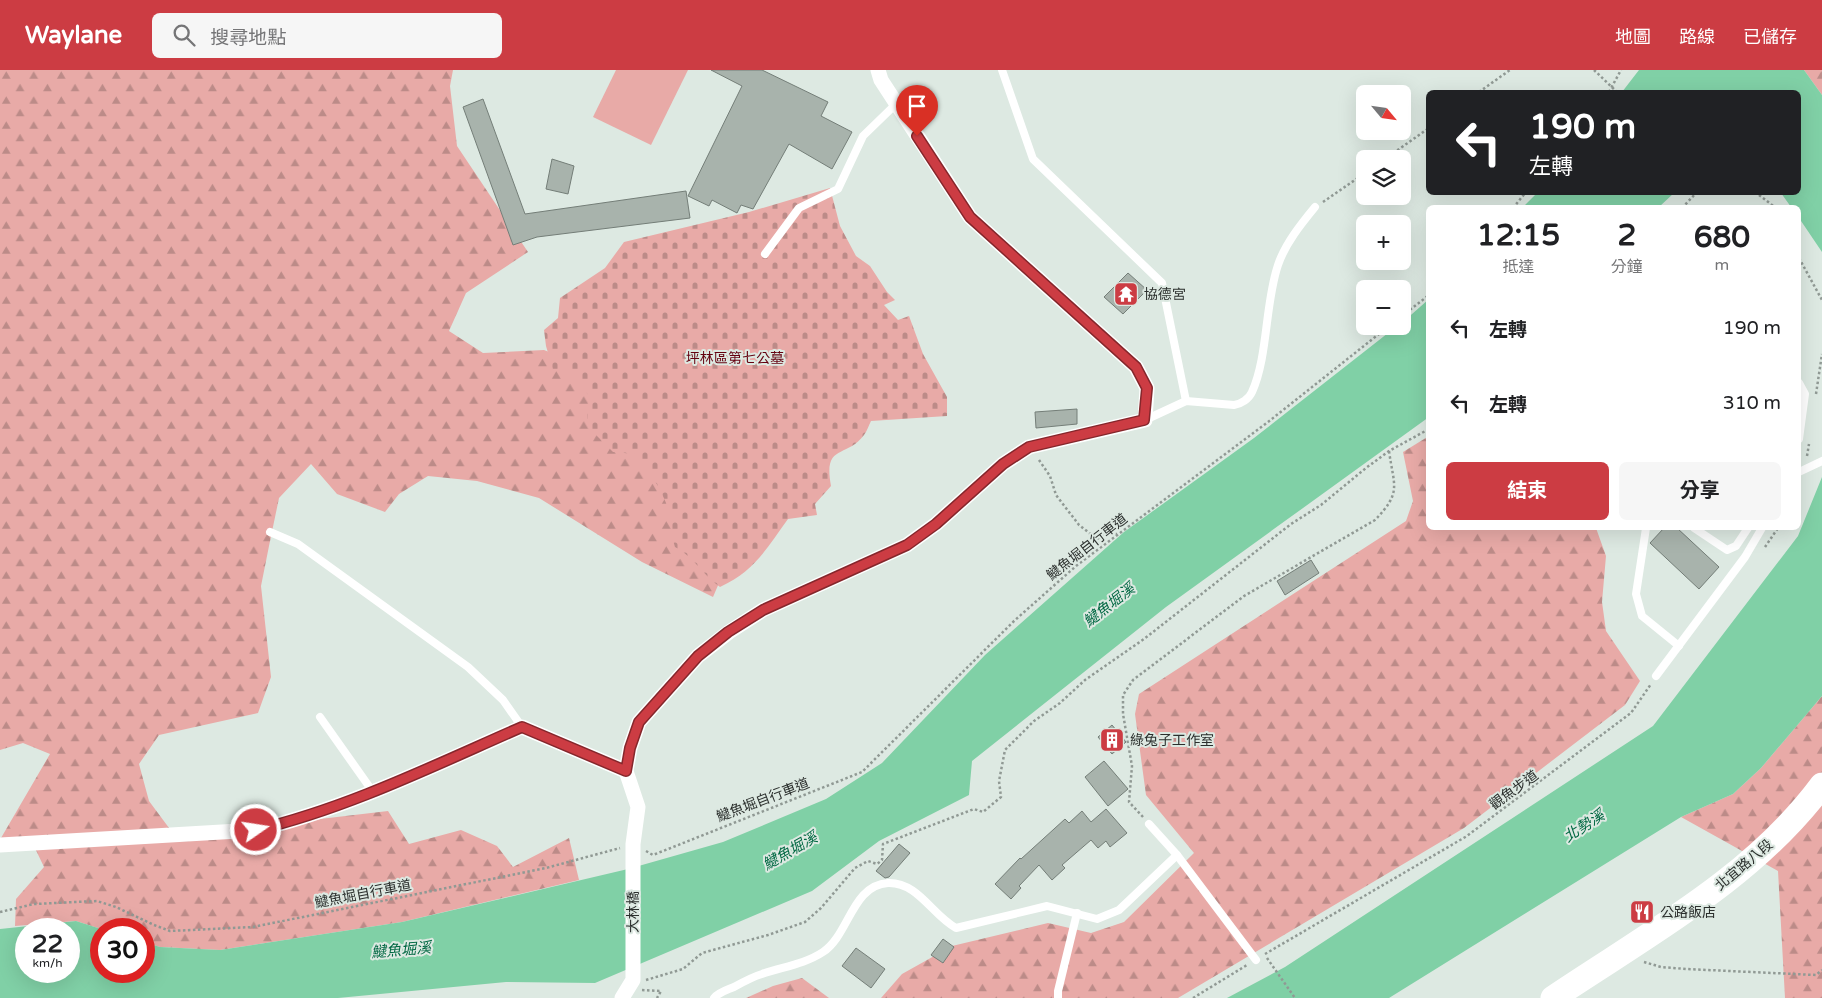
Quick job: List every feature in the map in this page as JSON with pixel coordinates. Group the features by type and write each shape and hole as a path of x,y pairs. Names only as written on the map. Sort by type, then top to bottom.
{"main road":[{"name":"北宜路八段","path":"1553,998 1706,897 1757,858 1792,821 1822,785"}],"street":[{"path":"0,845 256,830 295,820 374,792 522,727 626,771 630,748 639,722 698,656 721,638 763,610 907,545 936,524 1003,464 1029,447 1144,420 1147,388 1136,367 970,217 881,80 878,70"},
{"name":"大林橋","path":"626,771 638,807 633,844 628,988"}],"lane":[{"path":"1002,70 1033,159 1162,283 1186,401"},
{"path":"765,254 799,208 838,189 863,136 896,103"},
{"path":"1144,420 1186,401 1234,405 1240,404 1252,394 1258,372 1278,264 1298,229 1315,207"},
{"path":"1801,387 1805,394 1801,424"},
{"path":"1801,471 1822,461"},
{"path":"1646,530 1636,594 1642,616 1679,646"},
{"path":"1697,530 1727,550 1736,546 1747,530"},
{"path":"1656,676 1745,557 1761,530"},
{"path":"270,532 298,544 468,667 503,700 522,727"},
{"path":"320,716 374,792"},
{"path":"1150,824 1178,855 1256,960"},
{"path":"714,998 760,975 814,958 834,945 860,898 872,888 887,883 906,885 925,901 943,921 956,928 1047,906 1097,919 1119,910 1178,855"},
{"path":"1058,998 1058,991 1077,913"}],"path":[{"path":"1482,90 1510,70"},
{"path":"1594,70 1615,90"},
{"path":"1610,90 1621,70"},
{"path":"1398,150 1426,130"},
{"path":"1315,207 1356,179"},
{"path":"1515,205 1524,195"},
{"path":"1685,205 1694,195"},
{"path":"1758,195 1772,205"},
{"path":"1801,261 1822,300"},
{"path":"1411,309 1426,297"},
{"name":"𩻸魚堀自行車道","path":"0,912 34,904 97,902 116,906 154,926 170,931 252,927 546,868 633,844 653,854 862,772 1014,621 1076,566 1268,422 1378,335"},
{"path":"628,988 683,969 702,953 768,935 805,922 821,908 855,868 868,861 877,864 882,860 883,844 974,809 984,812 1001,796 999,781 1005,750 1034,721 1389,451 1426,431"},
{"path":"1029,447 1050,476 1056,495 1080,525 1097,539 1106,534 1118,534"},
{"path":"1150,824 1129,802 1132,766 1123,714 1123,695 1133,680 1244,596 1375,520 1388,506 1395,494 1389,451"},
{"path":"1761,552 1777,530"},
{"name":"觀魚步道","path":"1193,998 1264,954 1467,836 1631,713 1656,676"},
{"path":"1620,953 1661,967 1816,976 1822,970"},
{"path":"1264,954 1295,998"},
{"path":"628,988 661,991 657,998"}],"green space":[{"path":"0,70 453,70 450,86 457,146 528,252 466,293 449,331 483,353 544,350 605,374 722,576 713,597 642,562 539,498 477,481 428,476 399,494 385,512 337,494 311,464 279,498 261,586 271,677 258,713 159,735 139,764 149,801 175,836 388,811 409,844 461,830 497,846 513,867 569,838 579,880 402,922 220,950 155,945 155,918 90,918 90,925 80,922 80,918 15,918 16,899 44,867 33,844 1,838 50,754 23,743 0,750"},
{"path":"616,70 688,70 651,145 593,117"},
{"path":"1804,70 1822,70 1822,95"},
{"name":"坪林區第七公墓","path":"830,188 840,226 856,256 870,266 887,292 895,300 884,305 898,320 909,316 923,354 947,397 947,416 871,421 865,433 857,442 833,457 829,472 831,486 815,504 817,515 788,519 751,566 732,581 720,587 688,556 675,547 671,520 663,496 635,454 613,452 588,427 587,409 590,397 566,367 553,370 546,346 544,330 558,318 560,298 605,268 624,242 749,212"},
{"path":"1426,438 1426,530 1597,530 1606,556 1602,602 1606,631 1640,681 1625,705 1464,828 1178,998 881,998 902,974 952,946 1048,923 1091,933 1124,922 1194,853 1146,795 1135,714 1139,694 1406,521 1413,501 1403,452"},
{"path":"1822,696 1822,998 1785,998 1778,871 1681,817 1733,794 1761,768"},
{"path":"802,978 829,998 746,998 773,986"}],"water":[{"path":"1639,70 1804,70 1822,95 1822,252 1801,221 1801,205 1790,205 1782,195 1801,195 1801,90 1624,90"},
{"path":"1535,195 1672,195 1661,205 1525,205"},
{"name":"𩻸魚堀溪","path":"1426,302 1426,419 1166,607 972,761 969,795 879,841 812,891 595,983 506,982 338,998 0,998 0,929 15,927 15,983 80,983 80,922 90,925 90,983 155,983 155,945 220,950 402,922 628,869 723,842 826,799 882,763 985,655 1124,532 1254,438 1386,335 1411,335 1411,315"},
{"name":"北勢溪","path":"1822,477 1822,696 1761,768 1733,794 1681,817 1389,998 1227,998 1285,967 1653,726 1798,536"}],"building":[{"path":"711,70 762,70 828,102 821,116 852,132 832,169 789,144 753,209 741,205 737,213 712,200 709,206 688,196 742,86"},
{"path":"483,99 525,214 686,191 690,218 537,237 513,245 463,107"},
{"path":"552,159 574,166 568,194 546,189"},
{"name":"協德宮","path":"1128,273 1147,290 1123,314 1104,297"},
{"path":"1077,409 1077,424 1036,428 1035,412"},
{"path":"1662,530 1679,530 1719,567 1699,589 1650,543"},
{"path":"1311,560 1319,573 1285,595 1277,581"},
{"name":"綠兔子工作室","path":"1112,725 1126,742 1112,754 1098,737"},
{"path":"1104,761 1128,789 1108,806 1085,777"},
{"path":"1106,809 1127,833 1110,847 1106,841 1098,848 1091,840 1062,865 1065,868 1052,880 1039,865 1019,886 1021,888 1011,899 995,884 1020,858 1065,819 1069,823 1082,811 1091,822"},
{"path":"899,844 910,853 889,877 885,878 876,871"},
{"path":"943,939 954,947 943,963 931,955"},
{"path":"856,948 885,969 871,988 842,966"}],"place":[{"name":"協德宮","path":"1126,294"},
{"name":"綠兔子工作室","path":"1112,740"},
{"name":"公路飯店","path":"1642,912"}],"route":[{"path":"256,830 295,820 374,792 522,727 626,771 630,748 639,722 698,656 728,632 763,610 907,545 936,524 1003,464 1029,447 1144,420 1147,388 1136,367 1126,355 970,217 917,136"}]}
